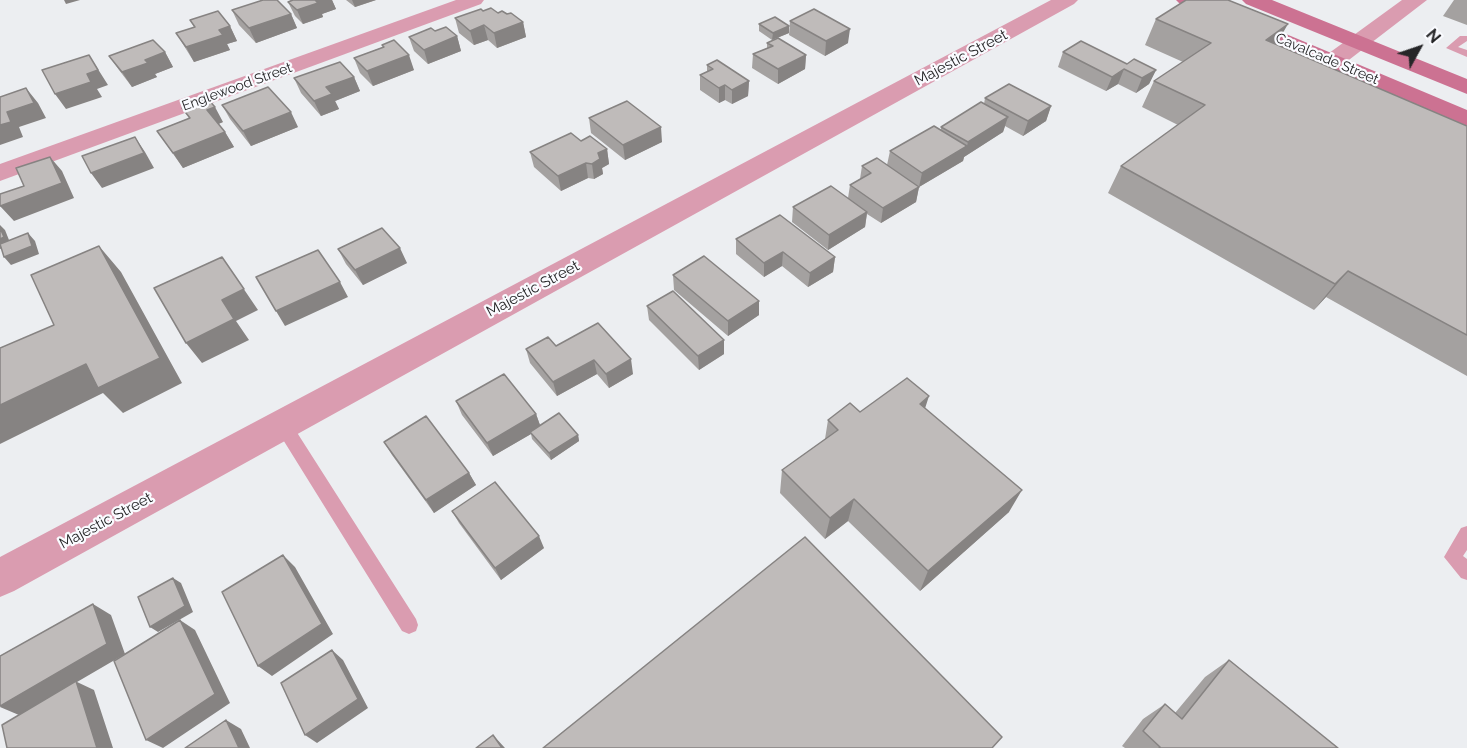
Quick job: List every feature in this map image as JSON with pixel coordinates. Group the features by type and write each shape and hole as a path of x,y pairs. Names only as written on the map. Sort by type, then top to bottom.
{"main road":[{"name":"Cavalcade Street","path":"1187,0 1467,119"},
{"name":"Cavalcade Street","path":"1253,0 1467,87"}],"street":[{"name":"Englewood Street","path":"0,173 474,0"},
{"name":"Majestic Street","path":"0,578 1067,0"},
{"path":"1333,61 1416,0"}],"lane":[{"path":"1464,38 1451,48 1467,54"},
{"path":"1304,61 1333,61"},
{"path":"283,425 409,625"},
{"path":"1467,534 1453,556 1467,572"}],"building":[{"path":"263,0 277,0 291,14 249,28 232,10"},
{"path":"315,0 318,3 297,10 288,2"},
{"path":"1186,0 1228,0 1288,24 1266,40 1467,126 1467,335 1348,271 1335,284 1121,166 1205,105 1154,81 1211,43 1156,19"},
{"path":"491,8 498,13 502,11 507,14 511,13 523,22 494,33 484,25 470,31 455,18 481,9 483,11"},
{"path":"814,9 850,29 826,41 790,21"},
{"path":"218,11 230,26 219,30 223,35 186,47 176,33 195,27 190,20"},
{"path":"775,17 789,26 773,33 759,24"},
{"path":"446,27 457,36 424,50 409,37 431,28 435,31"},
{"path":"778,38 806,55 778,69 753,54 773,46 767,43"},
{"path":"153,40 165,52 145,60 148,63 122,72 109,56"},
{"path":"394,40 409,55 367,71 354,58 384,47 382,45"},
{"path":"1081,41 1127,64 1134,59 1156,70 1142,78 1124,69 1112,77 1063,52"},
{"path":"89,55 98,70 87,74 91,82 55,94 42,70"},
{"path":"717,60 749,81 732,90 725,85 719,88 700,75 713,69 707,65"},
{"path":"340,62 354,77 326,87 332,94 314,101 294,78"},
{"path":"1009,84 1051,106 1028,121 985,98"},
{"path":"268,87 291,112 243,131 222,105"},
{"path":"26,88 34,103 7,112 11,122 0,125 0,97"},
{"path":"207,98 215,107 207,110 225,132 173,153 157,131 190,118 182,108"},
{"path":"627,101 661,127 623,145 589,118"},
{"path":"981,102 1008,117 968,142 941,127"},
{"path":"934,126 967,146 922,173 890,151"},
{"path":"571,133 581,141 590,136 607,149 598,153 600,159 592,164 586,163 558,176 530,152"},
{"path":"135,137 144,153 91,173 82,156"},
{"path":"50,157 62,183 0,206 0,194 24,186 16,168"},
{"path":"877,158 919,187 883,208 850,185 871,173 862,166"},
{"path":"831,186 867,212 829,235 793,207"},
{"path":"780,215 835,257 810,273 783,252 764,263 736,239"},
{"path":"382,228 400,248 355,270 338,249"},
{"path":"28,233 32,246 4,257 0,244"},
{"path":"99,246 160,358 98,388 86,364 0,405 0,348 54,325 31,275"},
{"path":"318,250 340,282 276,311 256,277"},
{"path":"704,256 759,301 728,321 673,275"},
{"path":"222,257 244,289 222,300 234,319 186,343 154,288"},
{"path":"673,291 724,340 698,356 647,306"},
{"path":"598,323 631,359 606,374 594,360 553,382 526,349 548,337 556,346"},
{"path":"504,374 536,414 487,443 456,401"},
{"path":"907,378 929,396 920,404 1022,490 928,571 854,499 830,518 782,470 838,430 828,420 850,403 860,412"},
{"path":"559,413 578,435 549,453 530,432"},
{"path":"426,416 469,473 426,500 384,442"},
{"path":"495,482 539,536 495,568 452,511"},
{"path":"805,537 1002,737 992,748 543,748"},
{"path":"283,555 322,624 258,666 222,592"},
{"path":"173,578 185,606 150,627 138,597"},
{"path":"93,604 107,644 0,706 0,656"},
{"path":"180,620 215,694 146,740 114,661"},
{"path":"332,650 358,699 305,735 281,683"},
{"path":"1229,660 1338,748 1159,748 1143,731 1165,704 1182,719"},
{"path":"76,681 97,748 7,748 2,725"},
{"path":"226,720 239,748 185,748"},
{"path":"493,735 502,748 476,748"}]}
